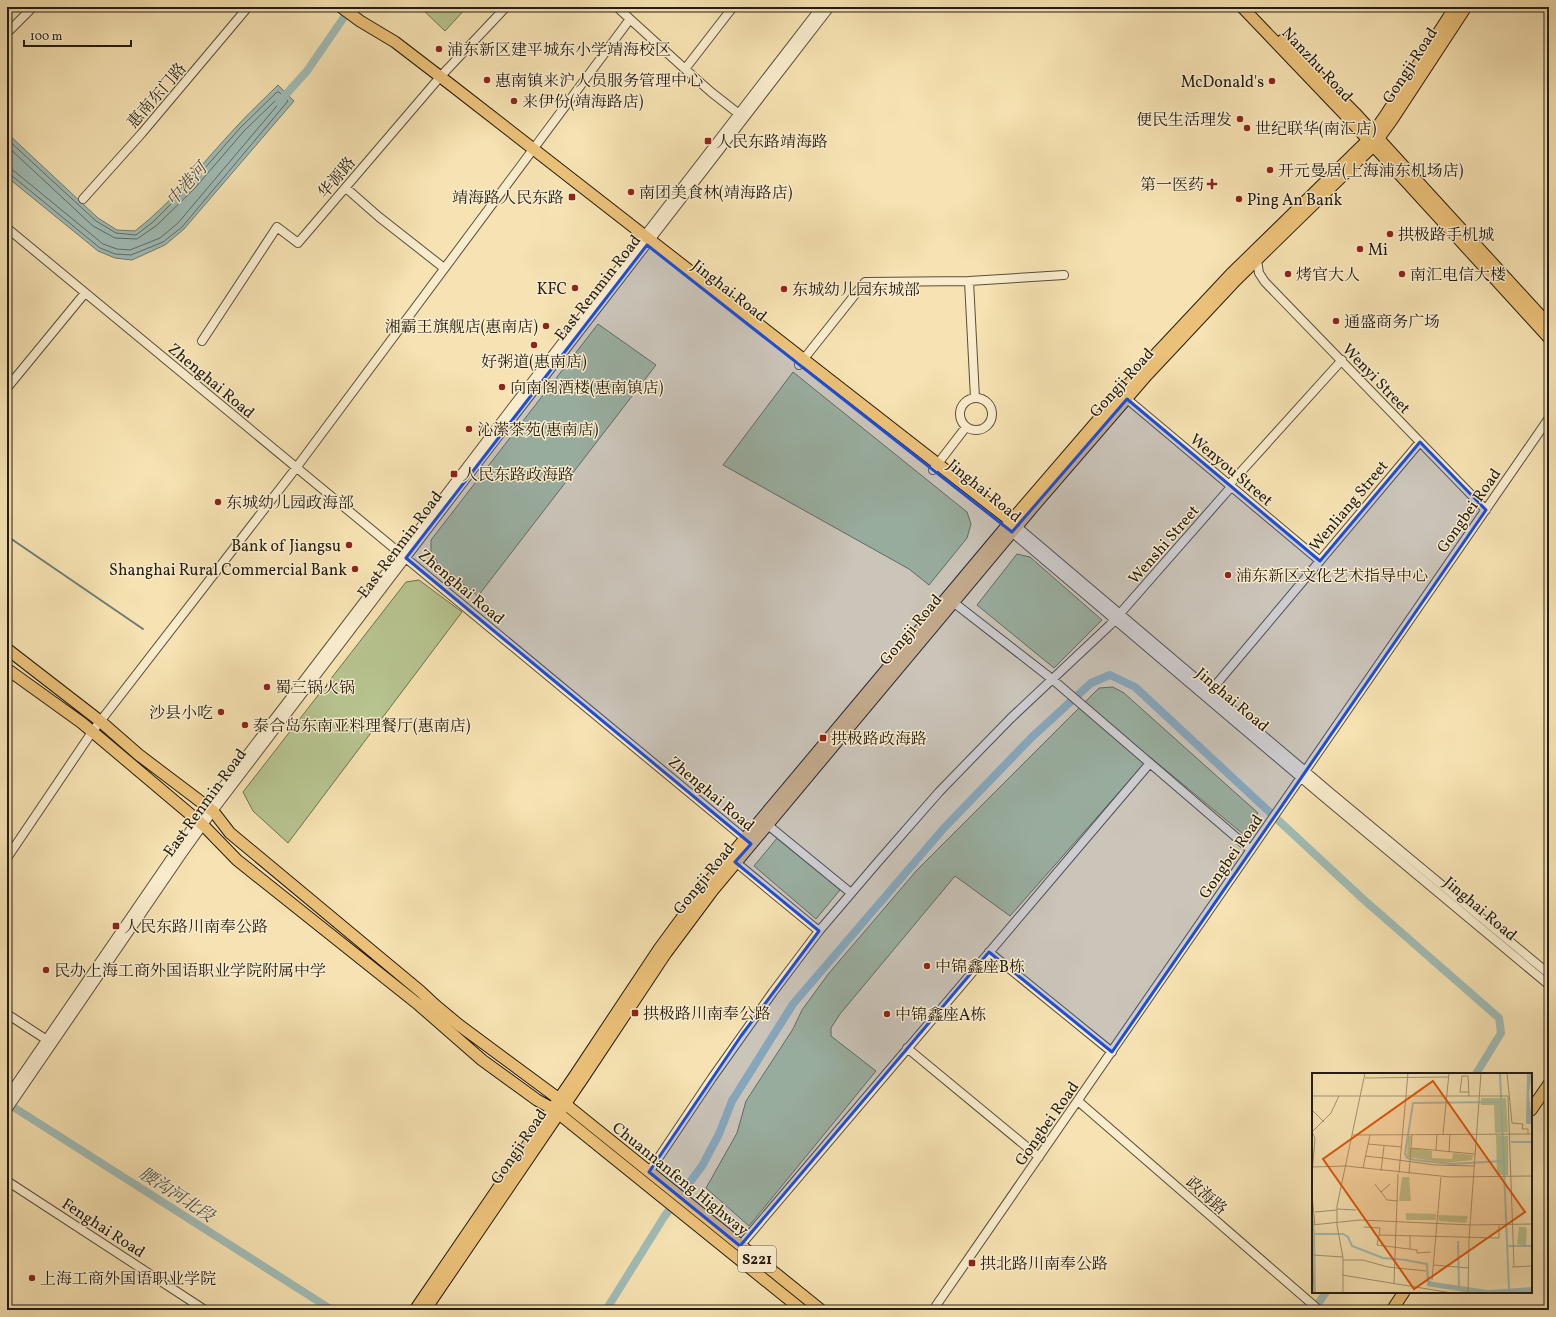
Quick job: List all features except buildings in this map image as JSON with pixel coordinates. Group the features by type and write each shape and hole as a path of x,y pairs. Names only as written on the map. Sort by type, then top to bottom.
{"main road":[{"name":"Jinghai Road","path":"341,7 389,39 391,48 438,79 801,361 902,437 936,467 1011,527"},
{"name":"Nanzhu Road","path":"1242,7 1373,140 1549,325"},
{"name":"Nanzhu Road","path":"1253,7 1549,338"},
{"name":"Gongji Road","path":"415,1310 732,860 1141,370 1205,300 1282,222 1354,154 1373,140 1455,7"},
{"name":"Gongji Road","path":"764,822 953,602 1011,527 1210,306 1257,260 1373,140 1466,7"},
{"path":"7,649 100,721 139,755 210,809 230,833 420,991 435,1006 559,1107"},
{"path":"7,669 92,732 200,823 237,860 419,1005 482,1060 537,1100 559,1107"},
{"path":"1532,1109 1549,1084"},
{"name":"Gongji Road","path":"425,1310 559,1107"},
{"name":"Chuannanfeng Highway","path":"559,1107 649,1172 665,1192"},
{"name":"Chuannanfeng Highway","path":"559,1107 689,1212 802,1310"},
{"name":"Chuannanfeng Highway","path":"689,1212 740,1246 821,1310"},
{"path":"1392,1310 1403,1293"}],"street":[{"path":"7,34 33,7"},
{"name":"惠南东门路","path":"83,199 142,133 248,7"},
{"name":"华源路","path":"202,341 277,227 298,243 438,79 506,7"},
{"path":"617,7 710,92 739,114"},
{"path":"685,69 734,7"},
{"name":"East Renmin Road","path":"646,240 739,114 821,7"},
{"name":"East Renmin Road","path":"7,1110 17,1089 210,809 646,240 830,7"},
{"path":"7,858 100,721 296,468 630,19"},
{"path":"346,188 379,217 444,268"},
{"name":"Zhenghai Road","path":"7,228 748,841"},
{"name":"Wenyi Street","path":"1257,260 1259,273 1265,282 1486,510"},
{"path":"801,361 865,282 969,281 1064,275"},
{"path":"969,281 976,398"},
{"path":"7,388 85,293"},
{"name":"Wenshi Street","path":"649,1172 737,1042 851,893 939,792 1011,718 1118,617 1230,486 1342,360"},
{"path":"976,398 982,399 989,405 991,410 991,419 989,424 981,429 971,430 960,421 960,411 964,402 976,398"},
{"name":"Wenyou Street","path":"1127,399 1320,561"},
{"name":"Gongbei Road","path":"934,1310 1549,418"},
{"path":"936,467 966,427"},
{"name":"Wenliang Street","path":"1209,694 1420,442"},
{"name":"Jinghai Road","path":"1011,527 1303,774 1549,985"},
{"path":"953,602 1086,708 1251,850"},
{"path":"740,1246 1150,763"},
{"name":"Jinghai Road","path":"1303,774 1549,974"},
{"path":"764,822 851,893"},
{"path":"732,860 820,932"},
{"path":"989,952 1112,1052"},
{"path":"7,1014 49,1042"},
{"path":"907,1048 1039,1157"},
{"name":"East Renmin Road","path":"7,1097 17,1089"},
{"name":"政海路","path":"1078,1101 1319,1310"},
{"name":"Fenghai Road","path":"7,1181 206,1310"}],"highlighted area":[{"path":"647,245 1012,532 1127,399 1320,561 1420,442 1486,510 1112,1052 989,952 740,1246 649,1172 741,1036 819,931 735,862 751,844 406,558"}],"green space":[{"path":"420,7 467,7 445,31"},
{"path":"598,324 656,365 478,596 438,564 431,552 431,540"},
{"path":"793,372 967,512 971,524 967,538 929,585 909,569 723,465"},
{"path":"1017,554 1030,557 1102,620 1054,668 977,605"},
{"path":"419,580 462,612 288,843 253,811 243,792 406,582"},
{"path":"1113,687 1124,693 1258,813 1243,834 1150,757 1010,916 955,876 840,1014 831,1028 831,1036 876,1071 749,1226 706,1188 737,1133 746,1101 793,1029 802,1010 829,973 917,870 1099,688"},
{"path":"778,837 840,890 816,919 754,866"}],"water":[{"path":"278,85 294,101 184,229 165,245 132,260 115,258 98,251 7,177 7,133 98,218 117,230 135,231 163,207 237,126"}],"waterway":[{"name":"中港河","path":"279,102 307,71 351,7"},
{"path":"7,536 143,629"},
{"path":"606,1310 664,1217 702,1166 719,1134 732,1101 793,1004 944,828 1032,737 1091,683 1110,675 1135,687 1363,899 1499,1018 1501,1033 1477,1073"},
{"name":"腰沟河北段","path":"7,1103 332,1310"},
{"path":"1314,1310 1325,1293"}],"place":[{"name":"浦东新区建平城东小学靖海校区","path":"439,49"},
{"name":"惠南镇来沪人员服务管理中心","path":"487,80"},
{"name":"McDonald's","path":"1272,81"},
{"name":"来伊份(靖海路店)","path":"514,101"},
{"name":"便民生活理发","path":"1240,119"},
{"name":"世纪联华(南汇店)","path":"1247,128"},
{"name":"人民东路靖海路","path":"708,141"},
{"name":"开元曼居(上海浦东机场店)","path":"1270,170"},
{"name":"第一医药","path":"1212,184"},
{"name":"南团美食林(靖海路店)","path":"631,192"},
{"name":"靖海路人民东路","path":"572,197"},
{"name":"Ping An Bank","path":"1239,199"},
{"name":"拱极路手机城","path":"1390,234"},
{"name":"Mi","path":"1360,249"},
{"name":"烤官大人","path":"1288,274"},
{"name":"南汇电信大楼","path":"1402,274"},
{"name":"KFC","path":"575,288"},
{"name":"东城幼儿园东城部","path":"784,289"},
{"name":"通盛商务广场","path":"1336,321"},
{"name":"湘霸王旗舰店(惠南店)","path":"546,326"},
{"name":"好粥道(惠南店)","path":"534,345"},
{"name":"向南阁酒楼(惠南镇店)","path":"502,387"},
{"name":"沁潆茶苑(惠南店)","path":"469,429"},
{"name":"人民东路政海路","path":"454,474"},
{"name":"东城幼儿园政海部","path":"218,502"},
{"name":"Bank of Jiangsu","path":"349,545"},
{"name":"Shanghai Rural Commercial Bank","path":"355,569"},
{"name":"浦东新区文化艺术指导中心","path":"1228,575"},
{"name":"蜀三锅火锅","path":"267,687"},
{"name":"沙县小吃","path":"221,712"},
{"name":"泰合岛东南亚料理餐厅(惠南店)","path":"245,725"},
{"name":"拱极路政海路","path":"823,738"},
{"name":"人民东路川南奉公路","path":"116,926"},
{"name":"中锦鑫座B栋","path":"927,966"},
{"name":"民办上海工商外国语职业学院附属中学","path":"46,970"},
{"name":"拱极路川南奉公路","path":"635,1013"},
{"name":"中锦鑫座A栋","path":"887,1014"},
{"name":"拱北路川南奉公路","path":"972,1263"},
{"name":"上海工商外国语职业学院","path":"32,1278"}]}
